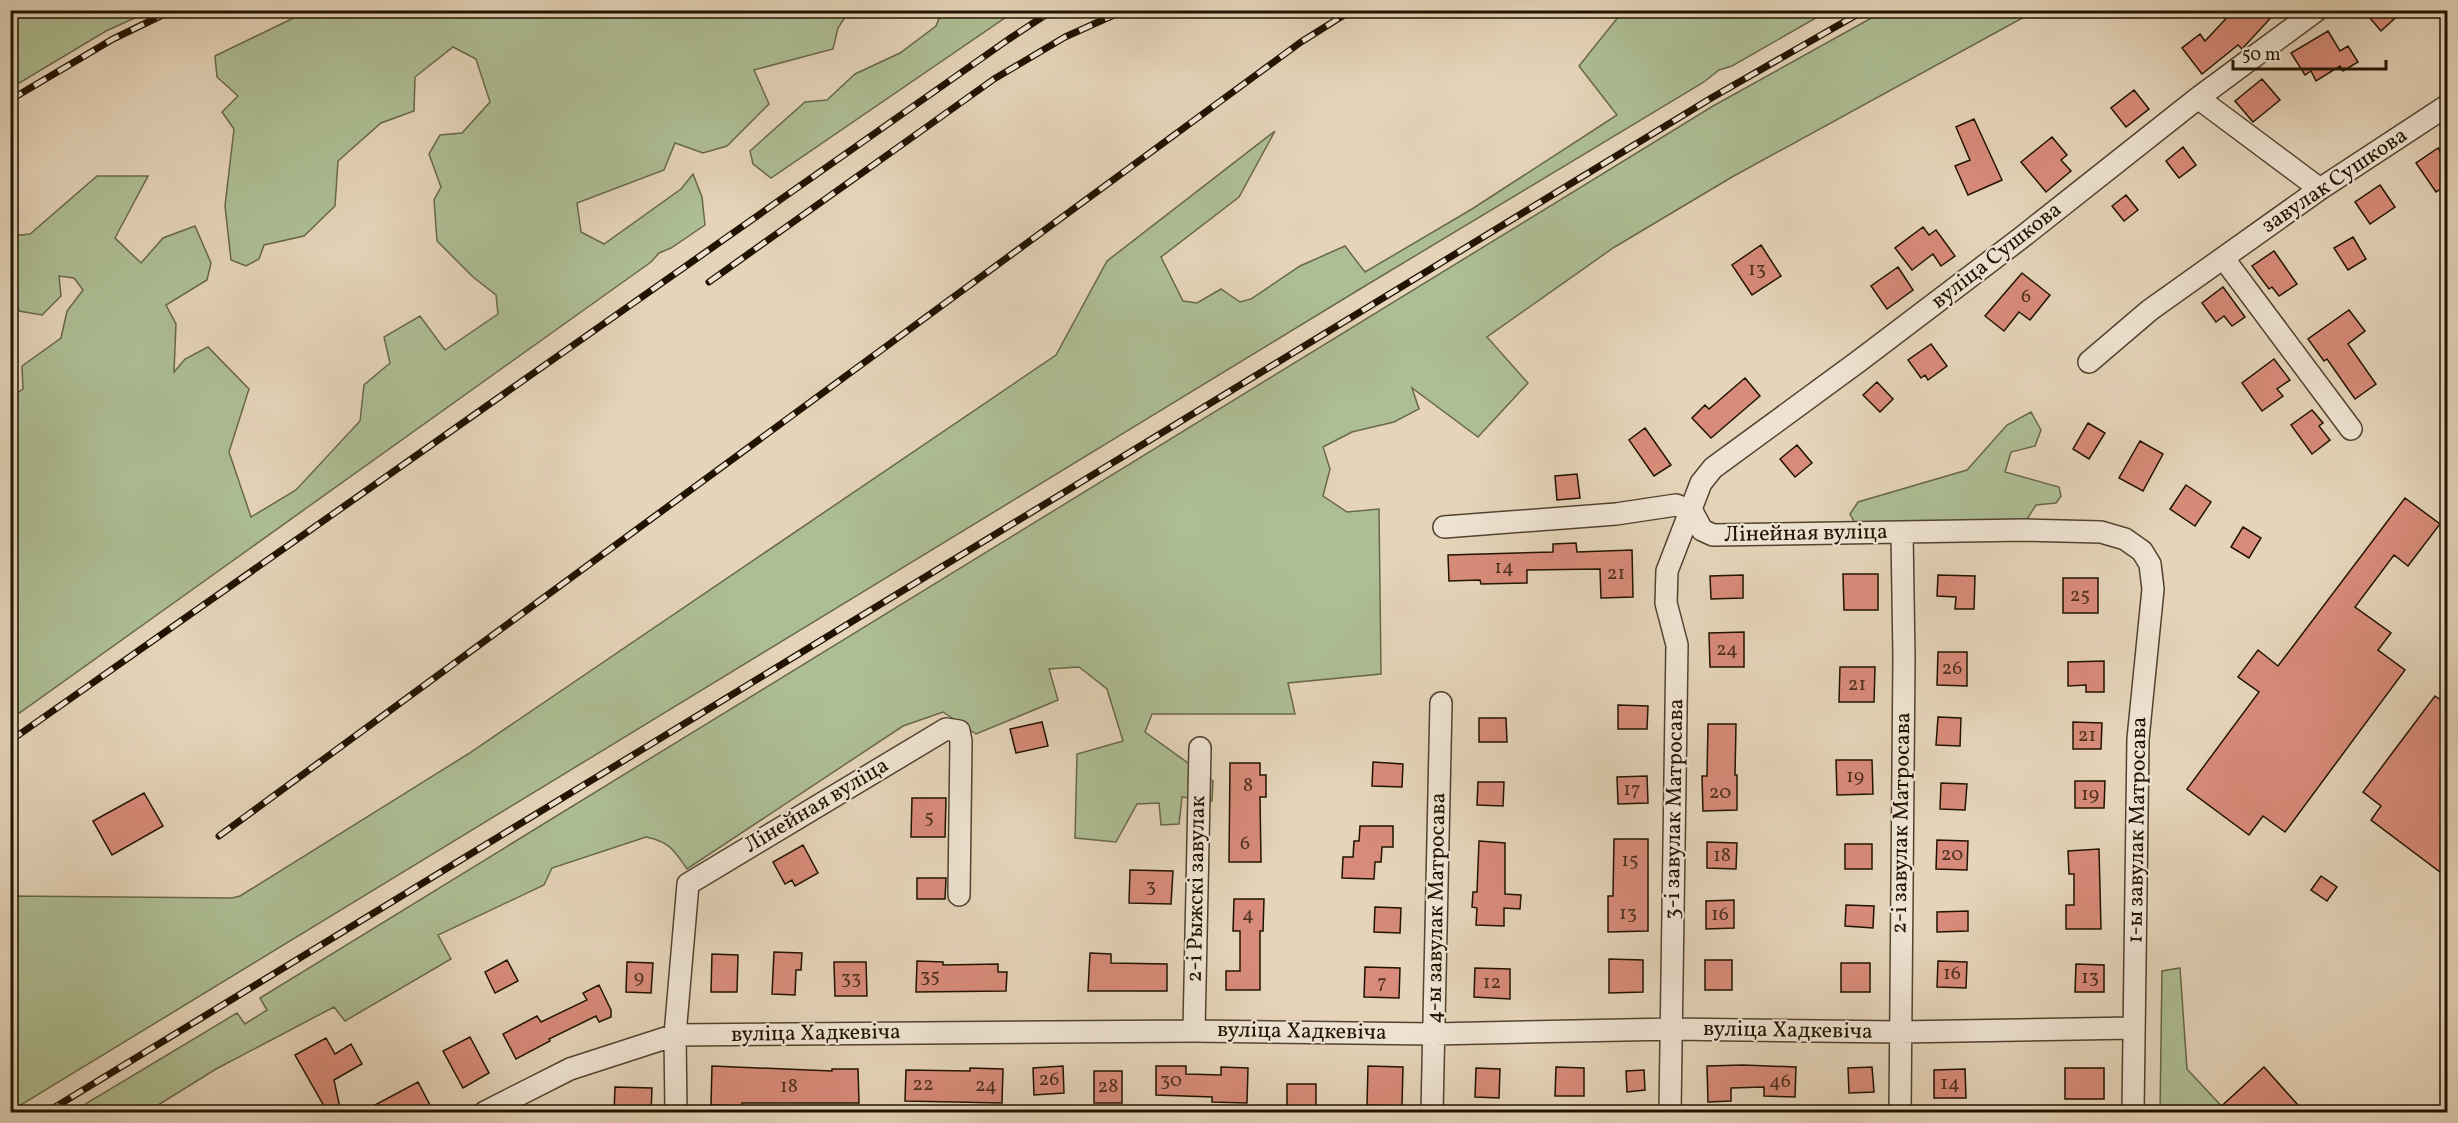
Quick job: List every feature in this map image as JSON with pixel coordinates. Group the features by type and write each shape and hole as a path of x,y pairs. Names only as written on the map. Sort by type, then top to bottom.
{"street":[{"name":"вуліца Сушкова","path":"1692,511 1701,483 1713,468 2021,238 2198,98 2317,10"},
{"path":"2198,98 2319,189"},
{"name":"завулак Сушкова","path":"2089,362 2150,310 2319,189 2448,105"},
{"path":"2224,259 2351,429"},
{"path":"1444,527 1616,514 1676,504 1692,511"},
{"name":"Лінейная вуліца","path":"1692,511 1701,530 1713,535 2024,530 2101,532 2125,539 2142,550"},
{"name":"3-і завулак Матросава","path":"1670,1113 1677,645 1666,603 1667,570 1692,511"},
{"name":"2-і завулак Матросава","path":"1900,1113 1904,657 1902,533"},
{"name":"1-ы завулак Матросава","path":"2133,1113 2138,739 2153,589 2150,564 2142,550"},
{"name":"4-ы завулак Матросава","path":"1432,1113 1441,703"},
{"name":"Лінейная вуліца","path":"675,1035 688,884 946,729 959,731 962,741 960,895"},
{"name":"2-і Рыжскі завулак","path":"1194,1031 1200,748"},
{"name":"вуліца Хадкевіча","path":"485,1113 570,1069 675,1035 1194,1031 1434,1034 1673,1029 1899,1032 2134,1028"},
{"path":"675,1035 676,1113"}],"green space":[{"path":"10,11 150,11 106,31 11,88"},
{"path":"308,11 849,11 838,28 833,49 754,70 769,104 727,146 703,153 675,143 664,170 577,203 581,232 604,244 681,189 693,174 702,197 705,225 671,248 659,253 651,262 11,719 11,397 23,389 22,366 61,338 67,311 83,290 74,278 59,276 61,296 42,315 19,311 14,291 11,291 11,236 30,234 97,176 148,176 115,238 141,263 163,238 195,226 211,263 207,280 166,305 176,324 174,372 185,359 208,347 249,389 229,452 251,517 296,490 360,421 364,385 390,363 384,337 420,316 445,350 498,314 496,295 473,277 437,241 434,200 441,187 429,154 440,135 462,133 490,102 476,59 453,47 415,77 414,111 381,123 338,161 335,206 304,236 264,245 259,259 246,266 231,260 225,206 234,129 222,112 238,96 217,77 215,56"},
{"path":"942,11 1015,11 771,178 753,164 750,151 805,102 827,100 855,74 900,53 936,26"},
{"path":"1623,11 1828,11 1732,66 1719,70 1704,82 11,1111 11,896 232,898 240,896 468,754 1056,355 1107,261 1275,131 1239,197 1161,257 1183,301 1197,303 1221,289 1240,302 1251,299 1300,266 1345,246 1365,272 1472,209 1617,115 1579,66"},
{"path":"1884,11 2035,11 1732,177 1613,248 1487,337 1528,383 1478,437 1412,388 1419,409 1394,422 1352,432 1323,447 1330,469 1323,496 1347,512 1379,509 1381,674 1288,683 1295,714 1152,714 1145,732 1213,781 1212,801 1182,797 1179,824 1161,825 1159,803 1137,804 1116,842 1075,838 1077,754 1123,741 1107,689 1079,667 1049,669 1058,700 976,734 943,712 903,726 687,869 666,844 646,837 552,868 544,885 438,935 451,959 345,1021 334,1007 216,1069 147,1112 72,1112 237,1013 245,1024 267,1010 260,998 1713,106"},
{"path":"2031,412 2041,430 2035,446 2011,452 2005,472 2059,487 2061,496 2056,503 2036,505 2024,524 1856,525 1850,514 1858,502 1967,470 2007,425"},
{"path":"2180,968 2187,1069 2227,1112 2160,1112 2162,971"}],"building":[{"path":"2234,10 2278,10 2242,49 2238,45 2202,74 2182,48 2200,34 2205,41"},
{"path":"2363,10 2404,10 2381,31"},
{"path":"2328,31 2340,51 2348,46 2358,62 2343,71 2340,66 2316,81 2311,71 2305,75 2291,53"},
{"path":"2262,79 2280,100 2253,122 2235,101"},
{"path":"2134,90 2149,109 2126,127 2111,108"},
{"path":"1974,119 2002,180 1968,195 1955,166 1970,160 1956,127"},
{"path":"2052,137 2067,155 2061,160 2071,171 2046,192 2021,162"},
{"path":"2183,147 2196,165 2179,178 2166,161"},
{"path":"2438,148 2448,163 2448,184 2436,192 2416,163"},
{"path":"2380,185 2395,207 2370,224 2355,202"},
{"path":"2126,195 2138,210 2124,221 2112,206"},
{"path":"1923,227 1929,235 1936,230 1955,256 1941,266 1933,254 1912,270 1895,248"},
{"path":"2353,237 2366,259 2348,270 2334,248"},
{"path":"1761,245 1781,276 1752,295 1732,265"},
{"path":"2274,251 2297,284 2279,296 2272,287 2269,289 2252,266"},
{"path":"1898,267 1913,290 1887,309 1871,286"},
{"path":"2022,273 2050,295 2030,320 2019,312 2004,331 1985,316"},
{"path":"2223,287 2245,317 2232,326 2224,316 2216,322 2202,303"},
{"path":"2349,310 2365,331 2348,344 2376,384 2355,399 2327,359 2324,361 2308,339"},
{"path":"1931,344 1947,366 1928,380 1925,375 1921,378 1908,360"},
{"path":"2274,359 2290,380 2277,389 2283,396 2262,411 2242,383"},
{"path":"1745,378 1760,396 1711,438 1692,418 1705,405 1709,409"},
{"path":"1877,382 1893,399 1880,412 1863,395"},
{"path":"2312,410 2323,423 2319,426 2330,440 2312,454 2291,425"},
{"path":"2088,423 2105,433 2089,459 2073,449"},
{"path":"1645,428 1671,465 1654,476 1629,440"},
{"path":"2140,441 2163,454 2143,491 2119,478"},
{"path":"1797,445 1812,463 1795,477 1780,459"},
{"path":"1577,474 1580,498 1557,500 1555,476"},
{"path":"2186,485 2211,502 2195,526 2170,509"},
{"path":"2405,498 2440,524 2408,566 2394,555 2355,607 2391,633 2378,650 2405,670 2285,832 2263,816 2249,835 2187,789 2259,692 2238,677 2258,650 2278,666"},
{"path":"2243,527 2261,538 2249,558 2231,547"},
{"path":"1576,543 1577,552 1632,550 1633,597 1601,598 1600,569 1527,570 1527,583 1481,584 1480,580 1449,581 1448,555 1553,552 1553,544"},
{"path":"1843,574 1878,574 1878,610 1844,610"},
{"path":"1743,575 1743,598 1711,599 1710,576"},
{"path":"1938,575 1975,576 1974,609 1955,609 1956,597 1937,596"},
{"path":"2063,578 2098,578 2098,613 2063,613"},
{"path":"1744,632 1744,667 1710,667 1709,633"},
{"path":"1938,652 1967,652 1967,686 1937,685"},
{"path":"2104,661 2104,692 2086,692 2086,685 2068,686 2068,662"},
{"path":"1840,667 1875,667 1874,702 1839,702"},
{"path":"2435,696 2448,705 2448,878 2371,820 2381,806 2363,792"},
{"path":"1618,705 1648,706 1647,729 1618,729"},
{"path":"1938,717 1961,718 1960,746 1936,745"},
{"path":"1479,718 1506,718 1507,742 1479,742"},
{"path":"1042,722 1048,746 1016,753 1010,729"},
{"path":"2073,722 2102,723 2101,749 2073,749"},
{"path":"1708,724 1736,724 1737,810 1703,811 1702,776 1707,776"},
{"path":"1836,760 1872,760 1873,794 1837,795"},
{"path":"1373,762 1403,764 1402,787 1372,786"},
{"path":"1230,763 1260,763 1260,775 1266,775 1266,797 1260,797 1261,862 1229,862"},
{"path":"1647,776 1648,803 1618,804 1617,777"},
{"path":"2075,781 2105,781 2104,808 2075,808"},
{"path":"1478,782 1504,782 1503,806 1477,805"},
{"path":"1941,783 1967,784 1965,810 1940,809"},
{"path":"144,793 163,826 112,855 93,821"},
{"path":"912,798 946,798 945,837 911,837"},
{"path":"1360,826 1393,826 1393,847 1382,847 1381,862 1375,862 1374,879 1342,878 1343,857 1353,857 1354,841 1359,841"},
{"path":"1614,839 1648,839 1648,931 1608,932 1608,896 1613,896"},
{"path":"1937,840 1968,841 1967,870 1936,869"},
{"path":"1479,841 1505,843 1505,894 1521,895 1520,909 1504,908 1504,926 1476,925 1477,908 1472,907 1473,892 1477,892"},
{"path":"1707,842 1737,843 1736,869 1707,868"},
{"path":"1845,844 1872,844 1872,869 1845,869"},
{"path":"803,845 818,873 795,886 792,880 785,884 773,862"},
{"path":"2099,849 2101,929 2066,929 2066,905 2074,905 2074,874 2069,874 2068,851"},
{"path":"1130,870 1173,871 1171,904 1129,903"},
{"path":"2321,876 2337,887 2327,901 2311,890"},
{"path":"917,878 946,878 945,899 917,899"},
{"path":"1234,899 1264,899 1263,931 1260,931 1260,990 1226,990 1226,971 1240,971 1240,931 1233,931"},
{"path":"1734,900 1734,928 1706,929 1706,901"},
{"path":"1846,905 1874,906 1873,928 1845,926"},
{"path":"1375,907 1401,908 1400,933 1374,932"},
{"path":"1968,911 1968,931 1937,932 1937,912"},
{"path":"774,952 802,953 801,970 796,970 795,995 772,994"},
{"path":"1090,953 1111,954 1111,963 1167,964 1167,991 1088,991"},
{"path":"712,954 738,955 737,992 711,992"},
{"path":"1609,959 1643,960 1643,992 1609,993"},
{"path":"507,960 518,981 495,993 485,972"},
{"path":"1705,960 1732,960 1732,990 1705,990"},
{"path":"917,961 943,962 943,965 998,964 998,972 1007,972 1006,991 916,992"},
{"path":"1938,961 1967,962 1966,988 1937,987"},
{"path":"627,962 653,963 651,993 626,992"},
{"path":"834,962 866,962 867,996 835,996"},
{"path":"1841,963 1870,963 1870,992 1841,992"},
{"path":"2076,964 2104,965 2104,992 2075,992"},
{"path":"1365,967 1400,968 1399,998 1364,997"},
{"path":"1475,968 1510,969 1510,999 1474,997"},
{"path":"599,985 611,1010 611,1017 599,1022 596,1016 549,1039 550,1041 516,1059 503,1034 537,1016 541,1022 587,1000 583,993"},
{"path":"470,1037 489,1073 463,1088 443,1051"},
{"path":"326,1038 335,1054 351,1044 362,1064 334,1080 341,1113 328,1113 295,1055"},
{"path":"712,1066 832,1071 832,1069 858,1069 859,1103 711,1105"},
{"path":"1063,1066 1064,1093 1034,1095 1033,1068"},
{"path":"1156,1066 1186,1066 1186,1074 1221,1075 1221,1067 1248,1068 1247,1103 1212,1102 1212,1097 1156,1095"},
{"path":"1368,1066 1403,1067 1402,1106 1367,1105"},
{"path":"1707,1066 1796,1067 1795,1097 1764,1096 1764,1087 1731,1088 1731,1101 1708,1102"},
{"path":"1556,1067 1584,1068 1584,1096 1555,1096"},
{"path":"1872,1067 1874,1092 1849,1093 1848,1068"},
{"path":"2264,1067 2305,1113 2214,1113"},
{"path":"970,1068 1003,1069 1002,1103 905,1101 906,1070 970,1071"},
{"path":"1476,1068 1500,1069 1499,1098 1475,1097"},
{"path":"2065,1068 2104,1068 2104,1099 2065,1099"},
{"path":"1965,1069 1966,1098 1934,1098 1934,1070"},
{"path":"1644,1070 1645,1090 1627,1092 1626,1071"},
{"path":"1094,1071 1122,1071 1122,1103 1094,1103"},
{"path":"418,1082 431,1107 419,1113 360,1113"},
{"path":"1287,1084 1316,1084 1316,1107 1287,1108"},
{"path":"615,1087 652,1088 651,1113 614,1113"}],"railway":[{"path":"10,100 113,39 173,10"},
{"path":"10,741 1053,10"},
{"path":"709,282 994,79 1065,37 1125,10"},
{"path":"219,836 1301,42 1352,10"},
{"path":"47,1112 1713,97 1865,10"}]}
